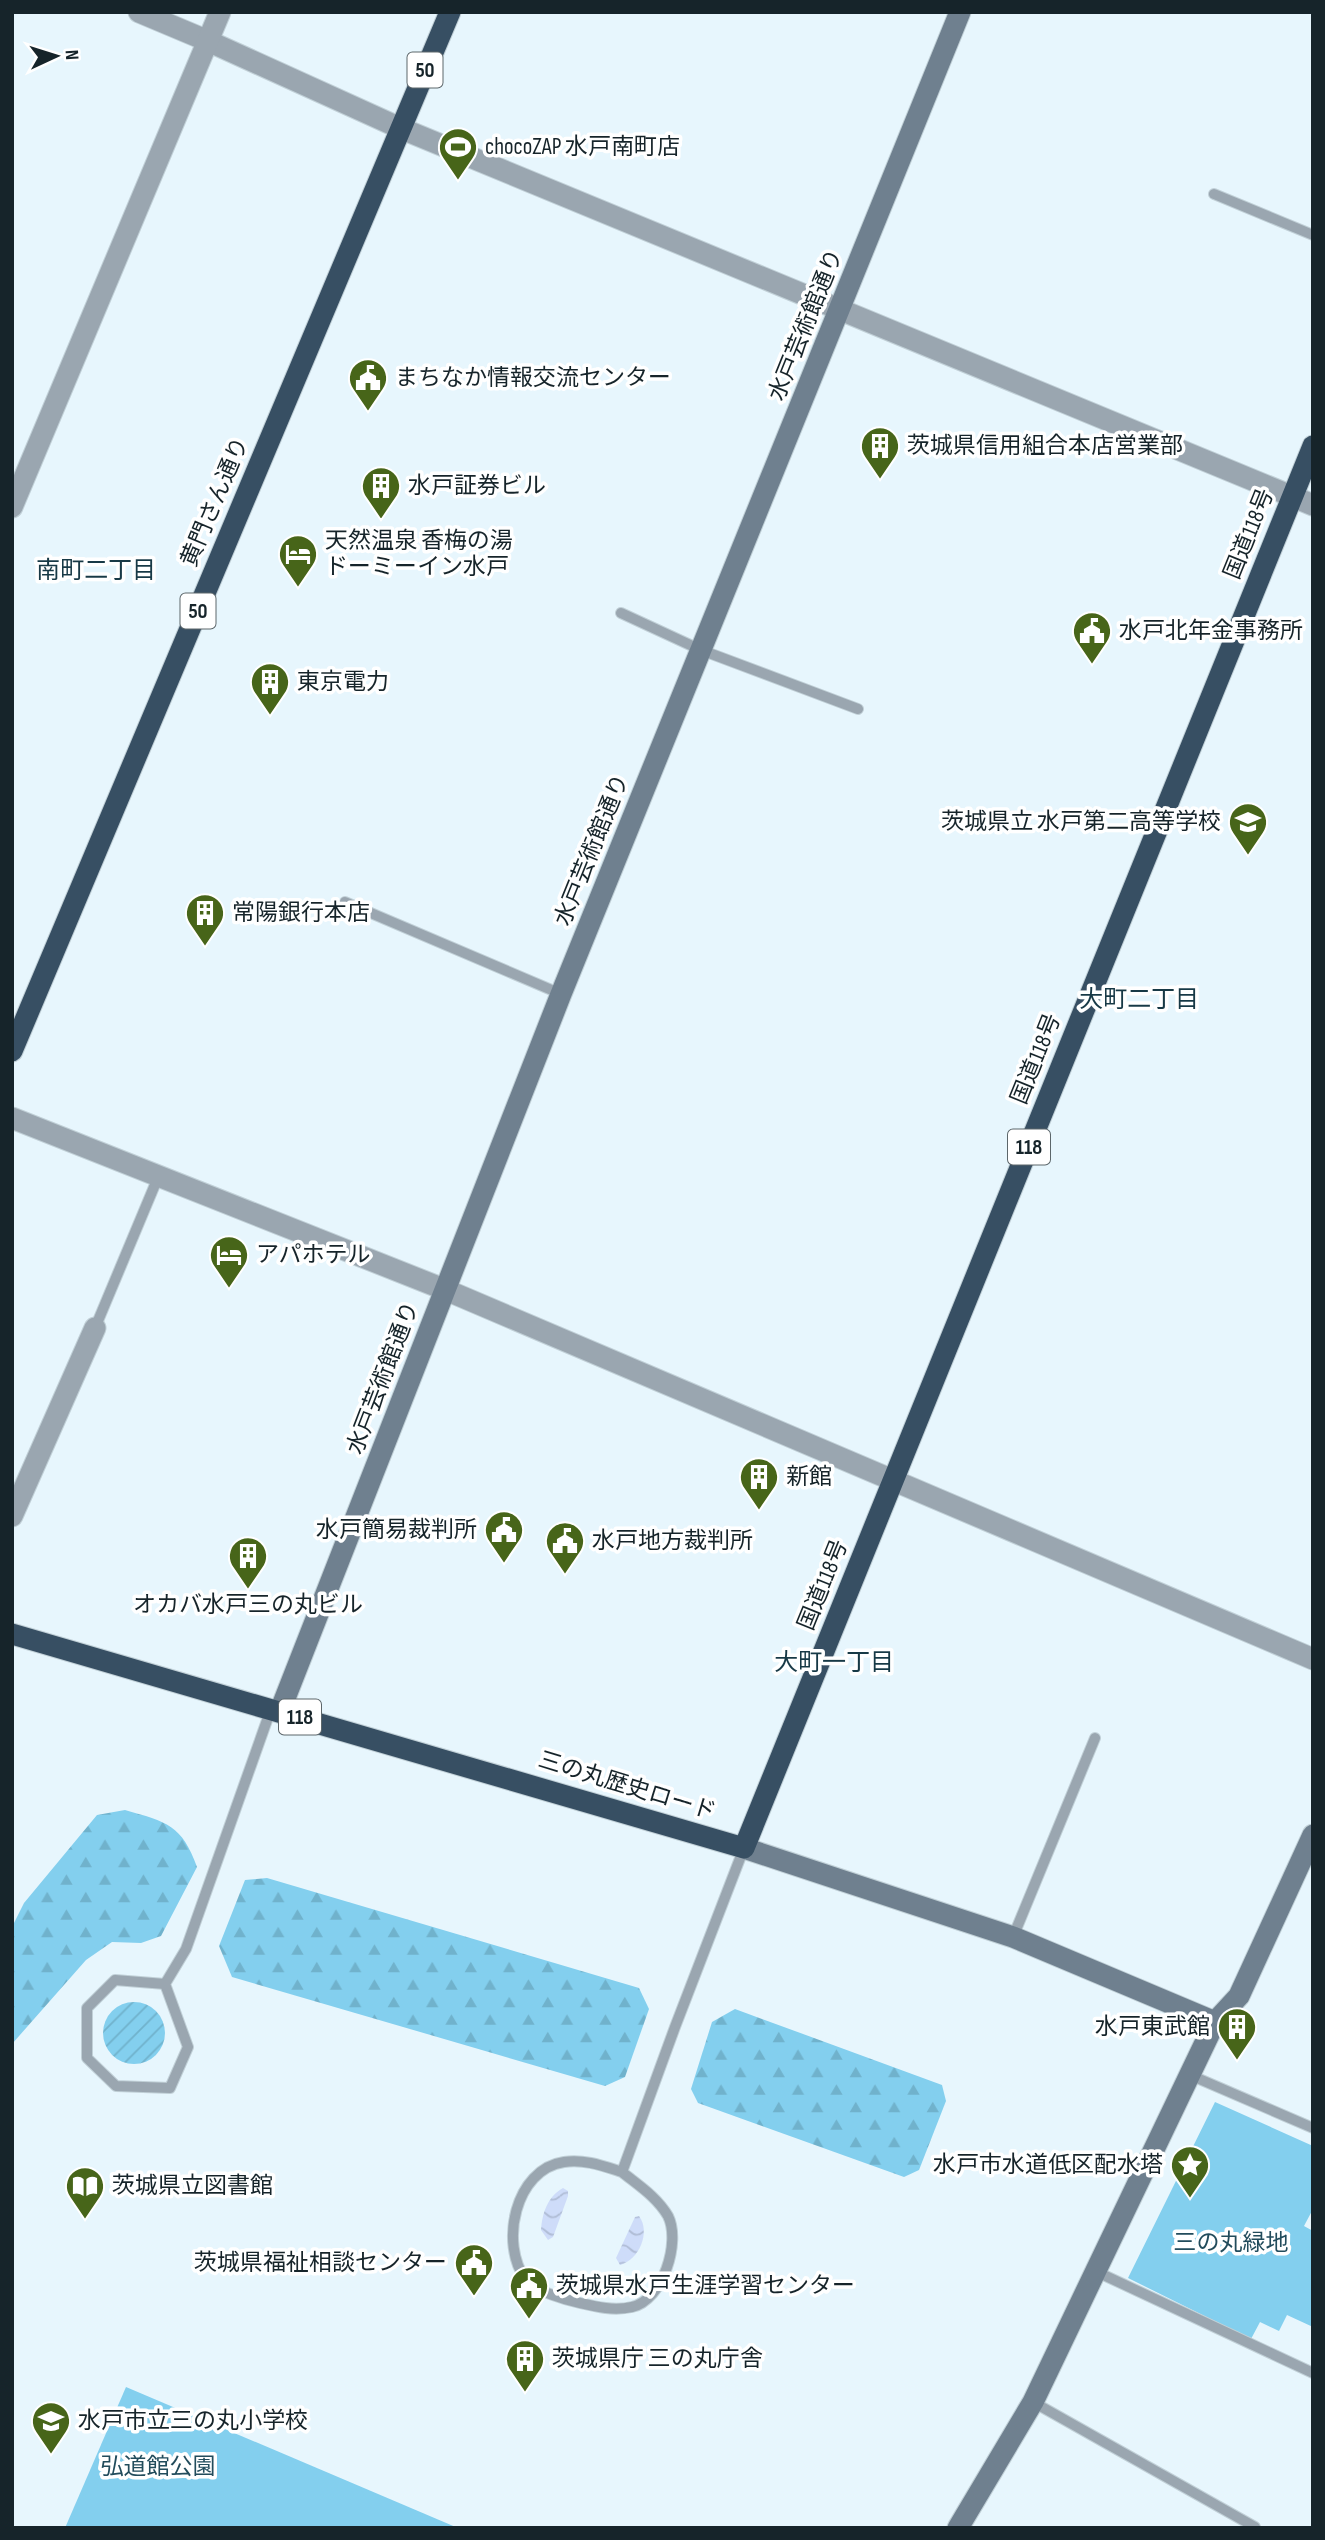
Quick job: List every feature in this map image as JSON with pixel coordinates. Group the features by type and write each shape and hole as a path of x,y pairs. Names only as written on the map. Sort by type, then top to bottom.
{"highway":[{"name":"黄門さん通り","path":"12,1051 450,12"},
{"name":"国道118号","path":"744,1848 1313,446"},
{"name":"三の丸歴史ロード","path":"12,1634 744,1848"}],"street":[{"path":"139,12 400,128 1313,505"},
{"path":"12,507 220,12"},
{"name":"水戸芸術館通り","path":"276,1710 446,1290 561,994 960,12"},
{"path":"12,1118 446,1290 1313,1659"},
{"path":"12,1516 95,1328"},
{"path":"958,2528 1033,2402 1215,2022 1239,1996 1313,1835"},
{"name":"三の丸歴史ロード","path":"744,1848 1013,1937 1215,2022"}],"lane":[{"path":"1214,194 1313,235"},
{"path":"621,614 701,650 858,709"},
{"path":"345,902 561,994"},
{"path":"95,1328 159,1175"},
{"path":"165,1984 186,1950 276,1710"},
{"path":"1013,1937 1095,1738"},
{"path":"622,2172 744,1848"},
{"path":"115,1980 165,1984 188,2047 170,2088 116,2086 87,2058 87,2008 115,1980"},
{"path":"1190,2075 1313,2128"},
{"path":"563,2162 592,2162 622,2172 654,2198 669,2218 673,2246 665,2272 654,2292 635,2306 607,2309 563,2299 528,2282 515,2260 513,2228 522,2196 538,2174 563,2162"},
{"path":"1096,2271 1313,2373"},
{"path":"1033,2402 1255,2527"}],"green space":[{"path":"125,1810 171,1827 185,1842 197,1867 161,1936 141,1943 112,1942 86,1960 12,2044 12,1927 24,1903 97,1815"},
{"path":"267,1878 639,1988 649,2009 625,2077 605,2086 232,1977 219,1946 245,1880"},
{"path":"134,2002 156,2011 165,2033 156,2055 134,2064 112,2055 103,2033 112,2011"},
{"path":"735,2009 942,2085 946,2101 919,2170 904,2177 698,2103 691,2089 712,2022"},
{"name":"三の丸緑地","path":"1215,2102 1313,2146 1313,2209 1304,2226 1313,2231 1313,2327 1287,2315 1279,2331 1260,2322 1251,2339 1128,2278"},
{"name":"弘道館公園","path":"126,2387 458,2528 65,2528"}],"water":[{"path":"563,2188 568,2191 568,2196 553,2237 548,2240 541,2230 544,2212 549,2201"},
{"path":"639,2216 644,2230 641,2245 633,2257 620,2265 616,2258 635,2217"}],"place":[{"name":"chocoZAP 水戸南町店","path":"458,181"},
{"name":"まちなか情報交流センター","path":"368,412"},
{"name":"茨城県信用組合本店営業部","path":"880,480"},
{"name":"水戸証券ビル","path":"381,520"},
{"name":"天然温泉 香梅の湯 ドーミーイン水戸","path":"298,588"},
{"name":"水戸北年金事務所","path":"1092,665"},
{"name":"東京電力","path":"270,716"},
{"name":"茨城県立 水戸第二高等学校","path":"1248,856"},
{"name":"常陽銀行本店","path":"205,947"},
{"name":"アパホテル","path":"229,1289"},
{"name":"新館","path":"759,1511"},
{"name":"水戸簡易裁判所","path":"504,1564"},
{"name":"水戸地方裁判所","path":"565,1575"},
{"name":"オカバ水戸三の丸ビル","path":"248,1590"},
{"name":"水戸東武館","path":"1237,2061"},
{"name":"水戸市水道低区配水塔","path":"1190,2199"},
{"name":"茨城県立図書館","path":"85,2220"},
{"name":"茨城県福祉相談センター","path":"474,2297"},
{"name":"茨城県水戸生涯学習センター","path":"529,2320"},
{"name":"茨城県庁 三の丸庁舎","path":"525,2393"},
{"name":"水戸市立三の丸小学校","path":"51,2455"}],"district":[{"name":"南町二丁目","path":"96,570"},
{"name":"大町二丁目","path":"1139,999"},
{"name":"大町一丁目","path":"834,1662"}]}
